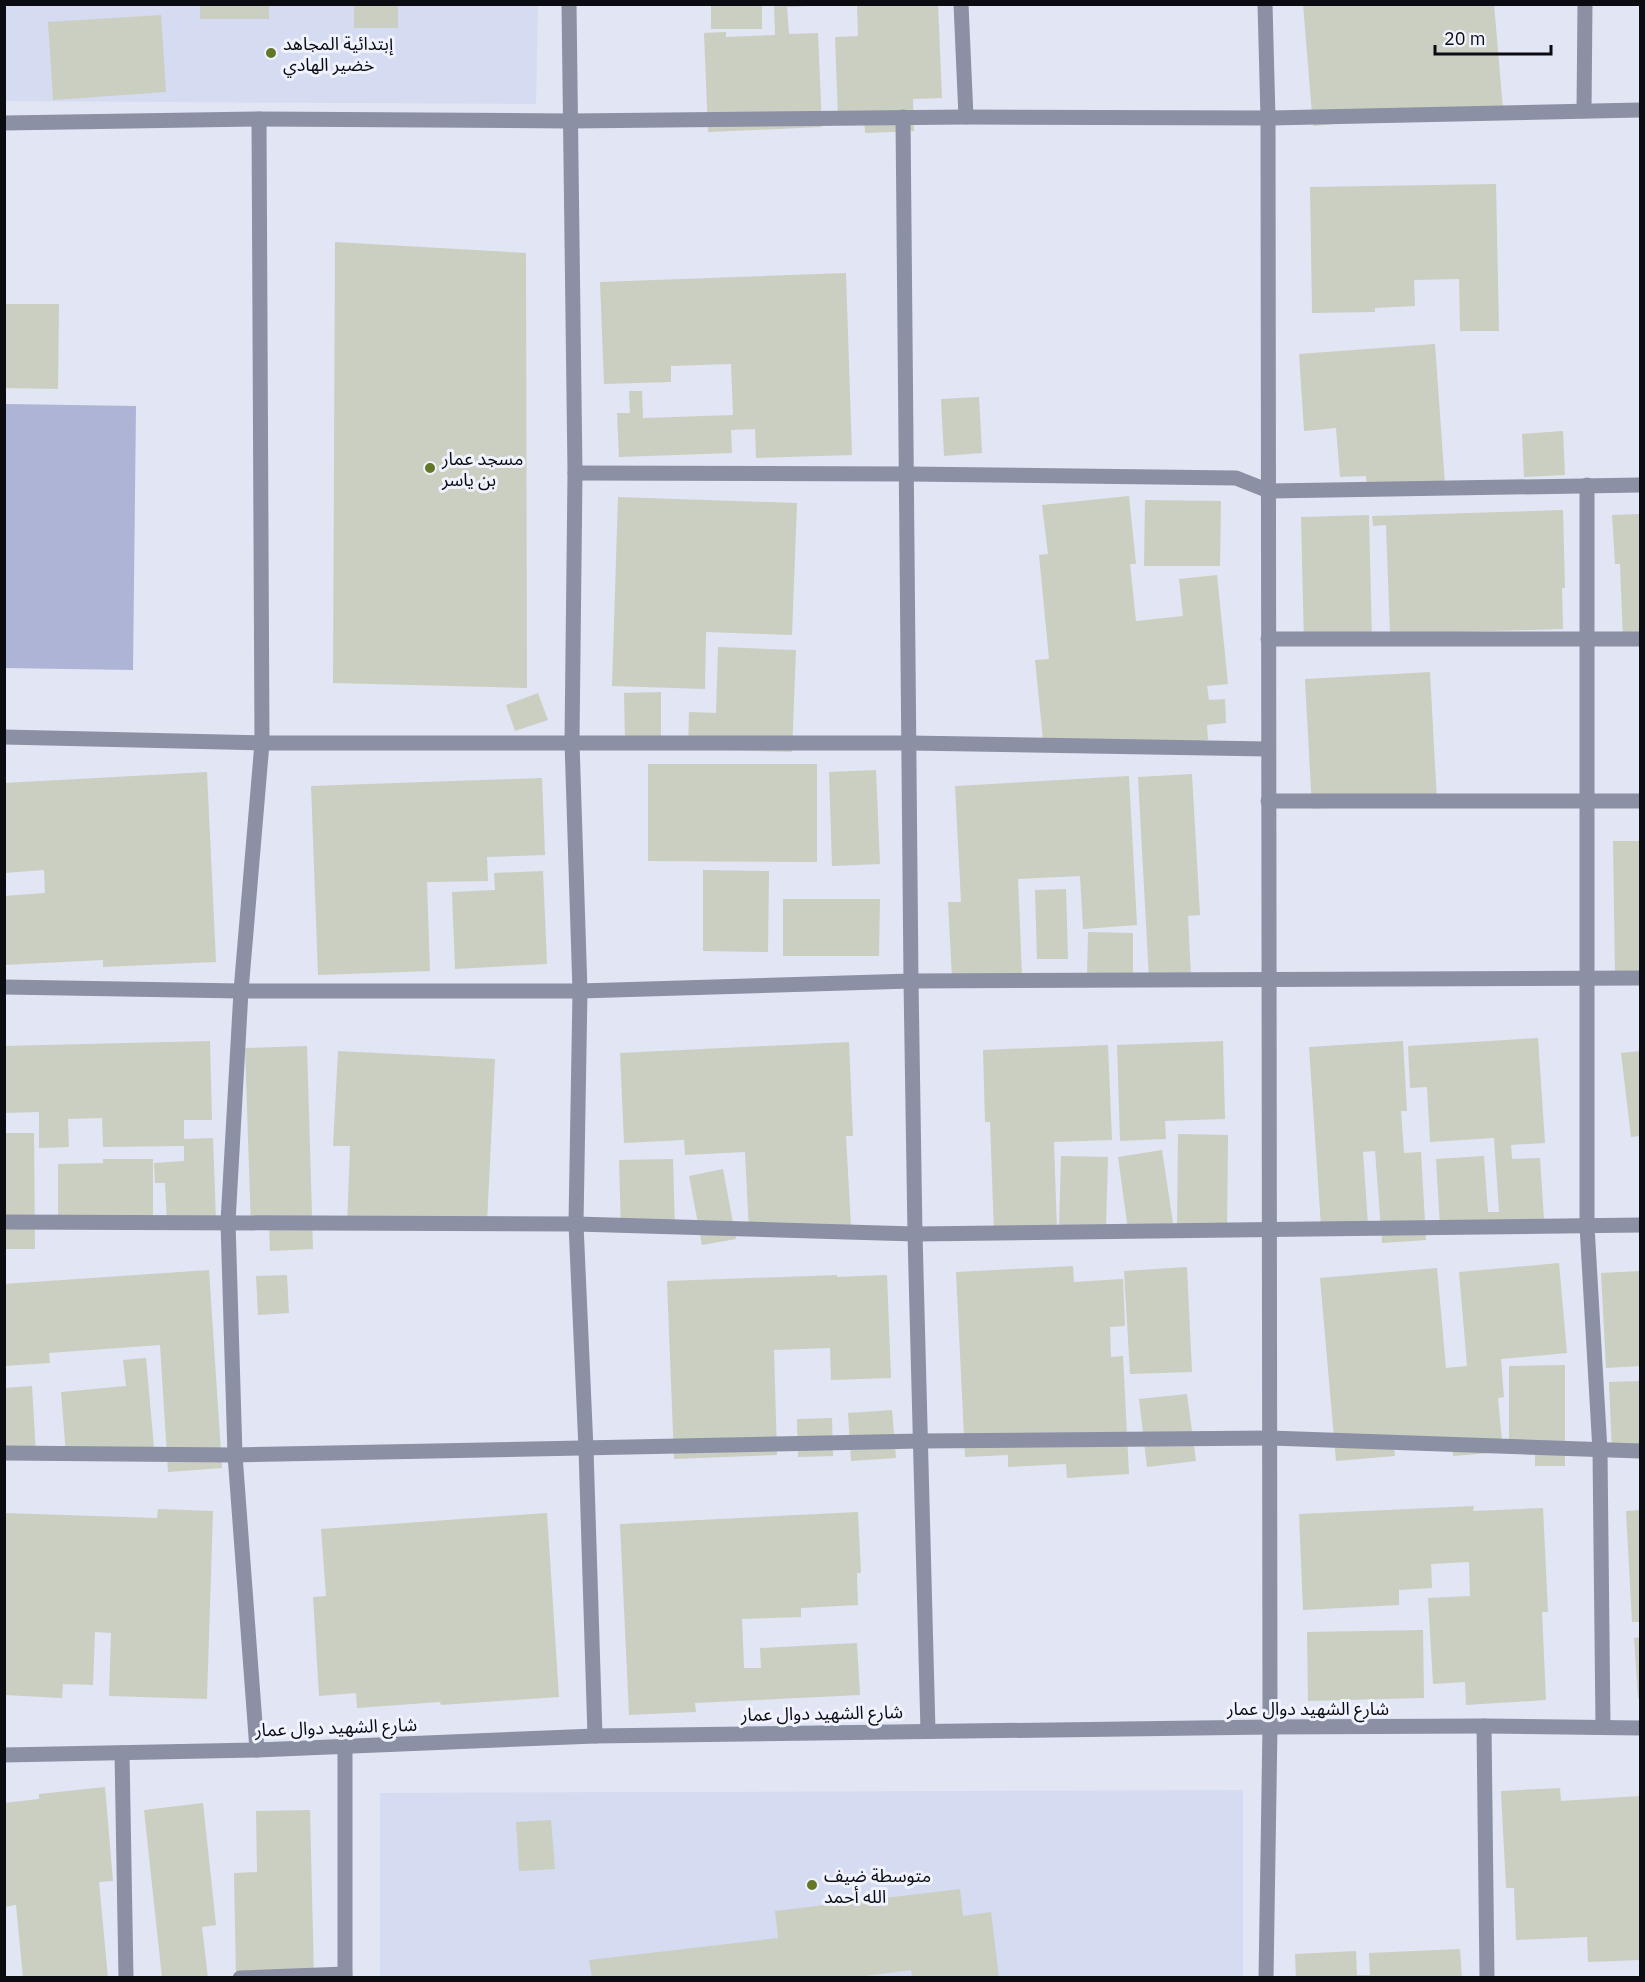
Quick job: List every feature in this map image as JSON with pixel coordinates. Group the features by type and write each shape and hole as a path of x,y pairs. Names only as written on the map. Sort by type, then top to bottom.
{"street":[{"path":"568,4 575,473 572,742 580,991 576,1224 595,1736"},
{"path":"961,4 966,117"},
{"path":"1265,4 1268,118 1270,1438 1270,1727 1266,1977"},
{"path":"1584,4 1584,111"},
{"path":"4,123 259,119 570,121 903,117 1268,118 1641,110"},
{"path":"903,117 911,981 928,1731"},
{"path":"257,1750 235,1455 228,1222 241,991 262,743 259,119"},
{"path":"575,473 1236,478 1269,491 1641,485"},
{"path":"1587,485 1587,1226 1600,1451 1603,1727"},
{"path":"1268,639 1641,639"},
{"path":"4,737 262,743 909,743 1268,749"},
{"path":"1268,801 1641,801"},
{"path":"4,987 241,991 580,991 911,981 1641,978"},
{"path":"4,1222 576,1224 915,1234 1641,1225"},
{"path":"4,1453 235,1455 921,1441 1270,1438 1641,1452"},
{"path":"1484,1726 1486,1977"},
{"name":"شارع الشهيد دوال عمار","path":"4,1755 257,1750 595,1736 1270,1727 1641,1728"},
{"path":"240,1977 345,1976 345,1747"},
{"path":"122,1753 126,1977"}],"shaded area":[{"name":"إبتدائية المجاهد خضير الهادي","path":"5,5 538,5 536,104 5,101"},
{"path":"5,404 136,406 133,670 5,668"},
{"name":"متوسطة ضيف الله أحمد","path":"1243,1790 1243,1977 380,1978 380,1793"}],"building":[{"path":"200,4 269,4 269,19 200,19"},
{"path":"354,4 398,4 398,28 354,28"},
{"path":"711,4 762,4 762,29 711,29"},
{"path":"774,4 810,4 810,6 787,7 789,34 818,33 822,127 708,132 704,33 726,32 726,37 775,35"},
{"path":"857,4 938,4 942,98 913,99 914,131 865,133 864,117 838,118 835,37 858,36"},
{"path":"1303,4 1494,4 1503,109 1313,126"},
{"path":"161,15 166,92 53,100 48,22"},
{"path":"1496,184 1499,331 1460,331 1459,279 1414,280 1415,306 1375,308 1375,312 1312,313 1310,187"},
{"name":"مسجد عمار بن ياسر","path":"335,242 526,253 527,688 333,683"},
{"path":"846,273 852,455 756,458 755,429 731,430 732,453 619,457 617,413 630,413 629,391 642,391 643,418 733,415 731,364 671,366 671,382 604,384 600,282"},
{"path":"4,304 59,304 58,389 4,388"},
{"path":"1435,344 1445,485 1367,490 1366,476 1340,477 1336,428 1304,431 1299,354"},
{"path":"979,397 982,453 944,456 941,399"},
{"path":"1563,431 1565,475 1524,477 1522,434"},
{"path":"1129,496 1136,564 1130,564 1136,621 1183,616 1179,579 1217,575 1228,684 1207,686 1209,700 1225,699 1226,723 1207,725 1208,740 1122,749 1044,750 1035,660 1049,659 1039,555 1048,554 1042,505"},
{"path":"618,497 797,503 792,635 706,632 705,689 612,686"},
{"path":"1145,500 1221,501 1220,566 1144,566"},
{"path":"1563,510 1565,588 1562,588 1563,629 1390,634 1386,525 1373,526 1372,516"},
{"path":"1640,514 1640,639 1623,640 1620,564 1615,564 1612,515"},
{"path":"1369,515 1372,643 1304,644 1301,517"},
{"path":"718,647 796,650 792,752 688,749 689,712 716,713"},
{"path":"1430,672 1437,802 1312,809 1305,679"},
{"path":"661,692 661,739 625,739 624,693"},
{"path":"538,693 548,720 515,731 506,705"},
{"path":"648,764 817,764 817,862 648,861"},
{"path":"876,770 880,864 832,866 829,772"},
{"path":"207,772 216,962 103,967 103,960 4,965 4,896 45,893 44,870 4,873 4,783"},
{"path":"1192,774 1200,915 1188,916 1191,977 1149,979 1138,777"},
{"path":"1129,776 1137,925 1083,929 1080,876 1018,879 1022,975 952,978 948,902 961,902 955,786"},
{"path":"542,778 545,855 487,857 488,881 427,882 430,971 318,975 311,786"},
{"path":"1613,841 1640,841 1640,974 1615,975"},
{"path":"703,870 769,871 768,952 703,951"},
{"path":"543,871 547,964 455,969 452,892 495,890 494,873"},
{"path":"1066,889 1068,959 1037,959 1035,890"},
{"path":"783,899 880,899 879,956 783,956"},
{"path":"1088,932 1133,933 1133,976 1087,975"},
{"path":"1538,1038 1545,1143 1511,1145 1512,1159 1540,1158 1544,1220 1440,1226 1436,1159 1484,1156 1488,1212 1499,1212 1494,1138 1430,1142 1427,1087 1410,1088 1408,1046"},
{"path":"210,1041 212,1120 184,1120 184,1139 213,1138 216,1222 167,1224 165,1183 155,1183 154,1163 184,1161 184,1146 103,1147 102,1118 68,1119 69,1147 39,1148 39,1112 4,1113 4,1046"},
{"path":"1223,1041 1225,1119 1165,1121 1166,1139 1120,1141 1117,1045"},
{"path":"1403,1041 1407,1111 1401,1111 1404,1153 1421,1152 1426,1240 1382,1243 1375,1151 1363,1152 1368,1224 1321,1227 1309,1047"},
{"path":"849,1042 853,1136 846,1136 851,1227 749,1232 745,1152 685,1155 684,1140 624,1143 620,1053"},
{"path":"1108,1045 1112,1140 1054,1142 1057,1231 994,1233 990,1122 985,1122 983,1050"},
{"path":"307,1046 313,1249 270,1251 269,1227 251,1228 245,1048"},
{"path":"338,1051 495,1059 487,1223 347,1226 350,1146 333,1146"},
{"path":"1640,1051 1640,1136 1631,1137 1621,1053"},
{"path":"4,1133 34,1133 35,1249 4,1249"},
{"path":"1178,1134 1228,1135 1227,1231 1177,1231"},
{"path":"1162,1150 1173,1223 1128,1230 1118,1157"},
{"path":"1061,1156 1108,1157 1106,1228 1059,1227"},
{"path":"103,1159 153,1159 153,1224 58,1225 58,1164 103,1163"},
{"path":"673,1159 675,1229 621,1231 619,1160"},
{"path":"723,1169 736,1239 702,1245 689,1176"},
{"path":"1559,1263 1567,1353 1501,1359 1504,1397 1498,1398 1503,1452 1453,1456 1452,1442 1394,1447 1395,1456 1336,1461 1320,1278 1437,1268 1446,1368 1467,1366 1459,1272"},
{"path":"1073,1266 1074,1282 1123,1279 1125,1326 1110,1327 1111,1357 1123,1356 1129,1474 1067,1478 1066,1464 1008,1467 1008,1455 965,1457 956,1272"},
{"path":"1187,1267 1192,1372 1130,1374 1124,1271"},
{"path":"209,1270 222,1468 168,1472 160,1345 49,1353 50,1363 4,1366 4,1284"},
{"path":"1640,1271 1640,1366 1606,1368 1601,1273"},
{"path":"287,1275 289,1313 258,1315 256,1276"},
{"path":"837,1275 837,1277 887,1275 891,1378 831,1380 830,1348 774,1350 777,1455 674,1459 667,1281"},
{"path":"146,1358 154,1448 66,1455 61,1392 126,1386 123,1360"},
{"path":"1565,1365 1565,1466 1535,1466 1535,1447 1509,1447 1509,1366"},
{"path":"1640,1381 1640,1450 1612,1452 1609,1382"},
{"path":"32,1386 36,1455 4,1457 4,1388"},
{"path":"1187,1394 1196,1461 1147,1467 1139,1399"},
{"path":"892,1410 896,1458 851,1461 848,1413"},
{"path":"832,1418 833,1456 798,1457 797,1419"},
{"path":"1474,1506 1473,1511 1543,1508 1548,1612 1542,1612 1546,1700 1466,1705 1465,1682 1433,1684 1428,1598 1470,1596 1469,1562 1431,1564 1432,1588 1399,1590 1399,1605 1303,1610 1299,1514"},
{"path":"158,1509 213,1511 207,1699 109,1696 111,1633 95,1632 93,1685 63,1684 62,1698 4,1695 4,1513 157,1518"},
{"path":"1640,1510 1640,1622 1632,1622 1626,1511"},
{"path":"858,1512 861,1573 857,1573 858,1605 801,1608 801,1617 742,1619 744,1668 761,1668 760,1648 857,1643 860,1695 695,1703 696,1712 629,1715 620,1524"},
{"path":"547,1513 559,1697 357,1708 356,1693 319,1696 313,1597 326,1596 321,1529"},
{"path":"1423,1630 1424,1698 1308,1701 1307,1632"},
{"path":"1640,1637 1640,1698 1638,1698 1634,1638"},
{"path":"105,1787 113,1881 99,1882 108,1978 23,1978 16,1905 4,1907 4,1803 39,1799 39,1794"},
{"path":"1560,1788 1561,1801 1640,1796 1640,1960 1588,1962 1587,1937 1516,1940 1514,1888 1506,1888 1501,1791"},
{"path":"203,1803 216,1925 202,1927 208,1978 162,1978 144,1810"},
{"path":"310,1810 314,1978 236,1978 234,1873 257,1872 256,1811"},
{"path":"551,1820 555,1869 519,1871 516,1822"},
{"path":"960,1889 963,1916 991,1912 999,1978 912,1978 911,1970 850,1978 592,1978 589,1960 778,1938 775,1911"},
{"path":"1460,1949 1462,1978 1296,1978 1295,1954 1356,1951 1357,1975 1370,1975 1369,1953"}],"place":[{"name":"إبتدائية المجاهد خضير الهادي","path":"271,53"},
{"name":"مسجد عمار بن ياسر","path":"430,468"},
{"name":"متوسطة ضيف الله أحمد","path":"812,1885"}]}
